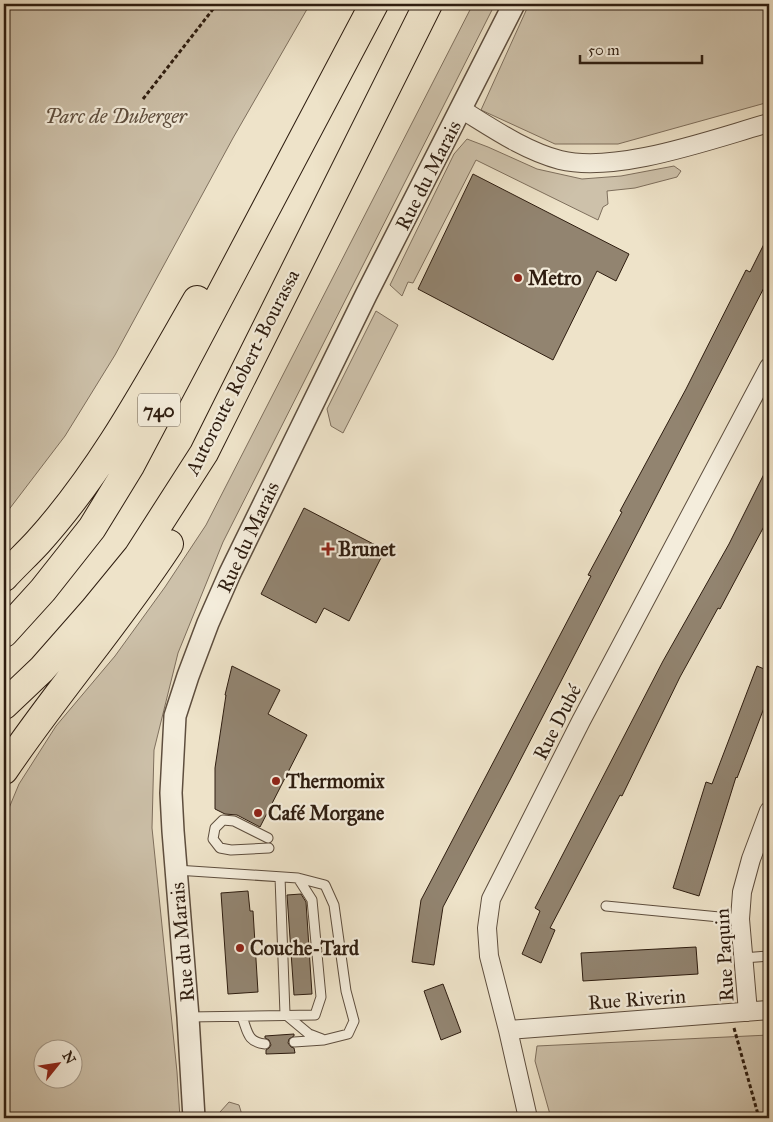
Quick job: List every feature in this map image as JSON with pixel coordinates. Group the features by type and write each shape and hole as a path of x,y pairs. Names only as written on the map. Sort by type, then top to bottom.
{"highway":[{"name":"740","path":"4,633 43,590 92,528 130,466 374,4"},
{"name":"Autoroute Robert-Bourassa","path":"4,705 42,668 93,611 138,556 204,452 428,4"},
{"path":"4,577 39,541 108,450 208,282 287,169"},
{"path":"4,770 27,736 140,587 168,545 186,515 204,452"}],"street":[{"name":"Rue du Marais","path":"194,1118 171,793 175,716 188,676 230,573 366,295 514,4"},
{"path":"462,109 490,127 535,151 560,160 585,164 617,162 672,151 769,124"},
{"name":"Rue Dubé","path":"528,1118 508,1030 488,956 486,928 491,899 581,721 769,367"},
{"name":"Rue Paquin","path":"748,1012 740,919 742,892 768,818"},
{"name":"Rue Riverin","path":"508,1030 769,1010"}],"lane":[{"path":"268,838 234,821 223,820 215,828 214,839 220,848 231,850 269,848"},
{"path":"176,870 298,878 325,885 334,905 346,991 354,1021 348,1034 324,1040 294,1042"},
{"path":"280,877 285,1014 309,1034 324,1040"},
{"path":"188,1017 315,1015 321,997 312,900 298,878"},
{"path":"606,906 740,919"},
{"path":"743,958 769,956"},
{"path":"242,1017 250,1039 256,1043 265,1044"}],"path":[{"path":"143,99 217,4"},
{"path":"730,1013 759,1118"}],"green space":[{"name":"Parc de Duberger","path":"4,4 310,4 233,138 115,355 65,436 4,516"},
{"path":"473,4 495,4 223,542 178,653 154,750 152,828 180,1118 4,1118 4,820 19,784 56,726 115,656 165,587 206,525"},
{"path":"529,4 769,4 769,102 618,144 555,144 481,110"},
{"path":"467,139 537,169 582,179 621,176 674,166 681,171 677,177 635,188 607,191 608,204 603,207 598,220 476,160 413,283 408,282 402,296 390,285 454,154"},
{"path":"376,311 398,325 343,433 331,426 327,409"},
{"path":"769,1035 769,1118 551,1118 535,1061 537,1046"},
{"path":"229,1102 239,1105 243,1118 221,1118 220,1112"}],"building":[{"path":"473,174 629,254 616,281 597,271 553,360 418,289"},
{"path":"769,234 769,278 443,907 434,965 412,962 421,900 591,576 588,575 622,512 620,511 686,389 746,270 750,272"},
{"path":"769,464 769,517 720,609 718,608 680,677 622,796 620,795 550,928 555,930 541,963 522,954 540,911 535,908 663,661 729,544"},
{"path":"304,508 385,550 349,621 324,608 316,623 261,594"},
{"path":"232,666 280,690 268,714 307,735 260,827 237,815 225,814 215,809 215,768 225,695"},
{"path":"757,666 769,671 769,695 736,777 699,896 673,888 706,782 712,784"},
{"path":"248,891 250,911 253,911 258,992 228,994 221,893"},
{"path":"301,894 306,902 312,994 294,995 287,895"},
{"path":"696,947 698,974 583,981 581,953"},
{"path":"443,984 461,1032 441,1040 424,991"},
{"path":"294,1034 288,1043 294,1048 295,1053 266,1054 266,1050 271,1045 265,1036"}],"place":[{"name":"Metro","path":"518,278"},
{"name":"Brunet","path":"328,549"},
{"name":"Thermomix","path":"276,781"},
{"name":"Café Morgane","path":"258,813"},
{"name":"Couche-Tard","path":"240,948"}]}
